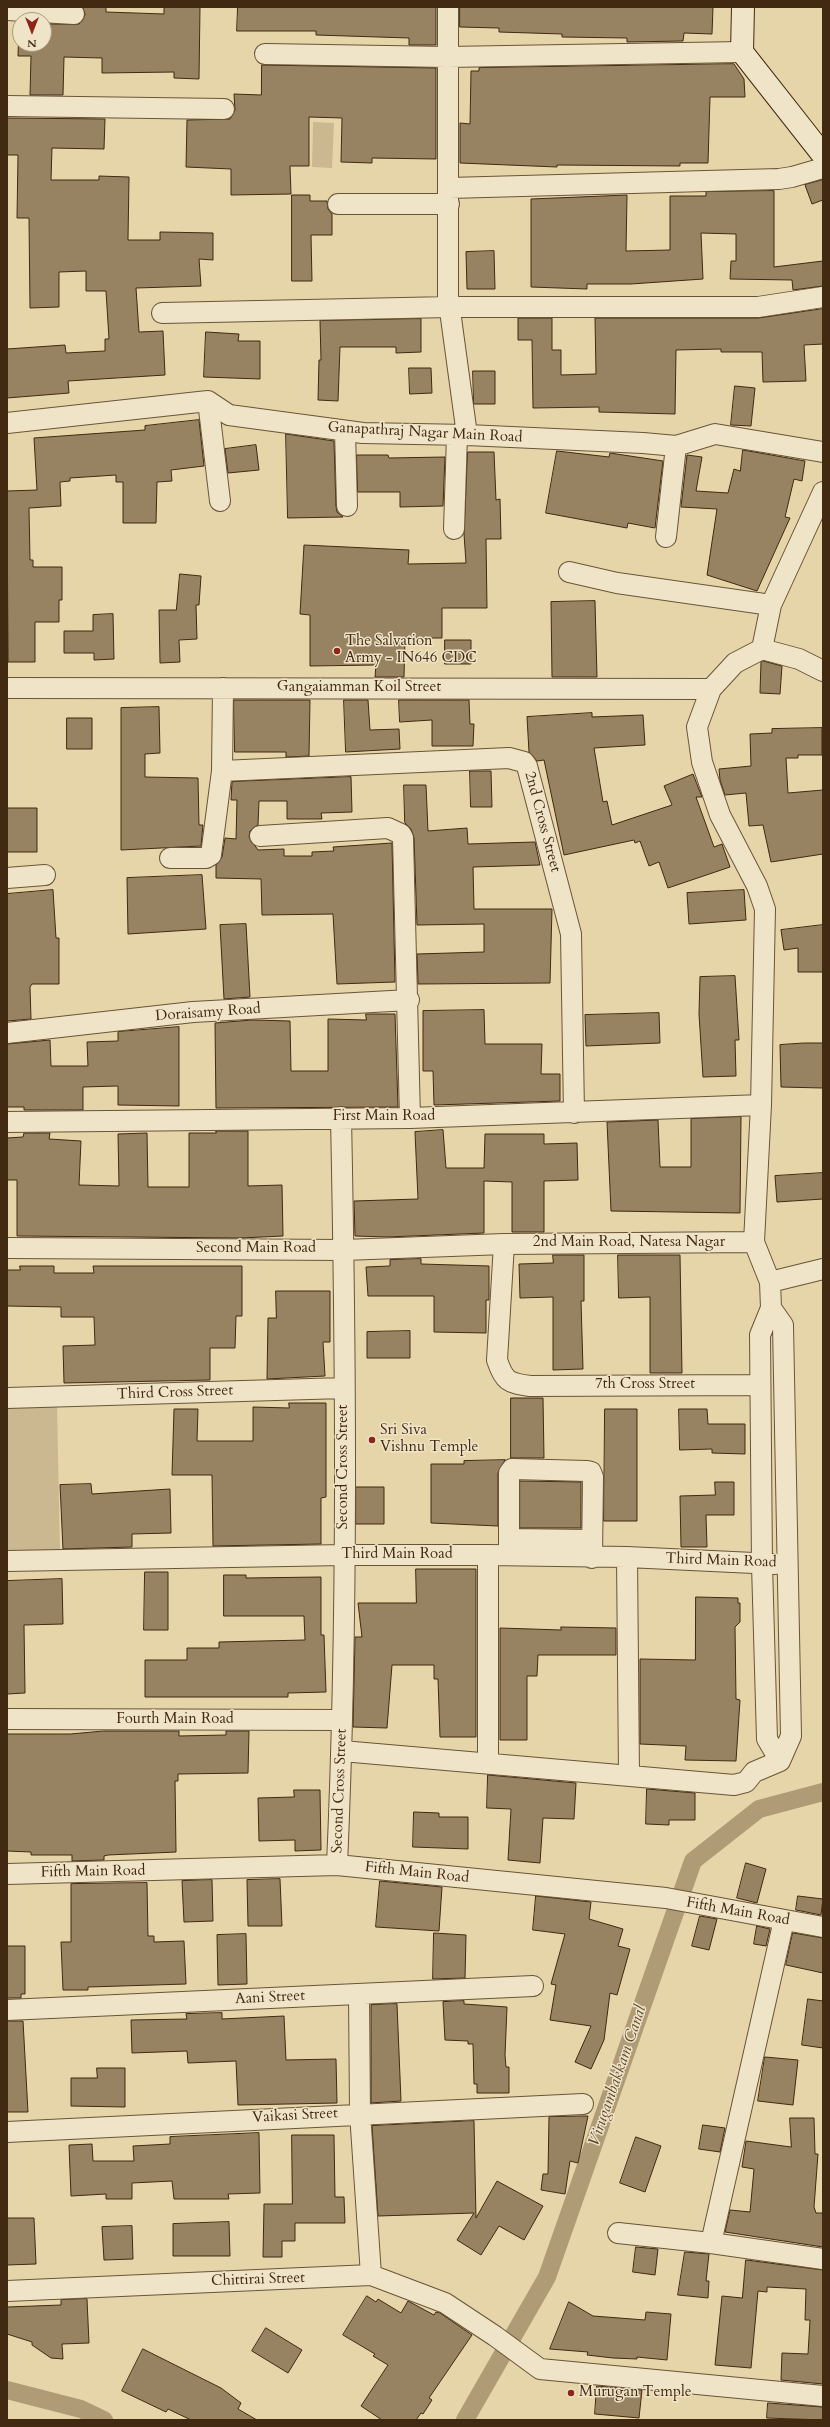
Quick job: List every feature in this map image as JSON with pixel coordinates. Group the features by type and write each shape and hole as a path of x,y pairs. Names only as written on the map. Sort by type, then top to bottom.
{"street":[{"path":"448,7 447,57 450,307 462,435 454,529"},
{"path":"743,7 742,52 823,155"},
{"path":"7,10 74,14"},
{"path":"265,54 447,57 742,52"},
{"path":"7,106 224,109"},
{"path":"338,204 449,196 779,179 792,178 823,168"},
{"path":"162,313 450,307 758,307 823,297"},
{"path":"7,423 208,401 220,501"},
{"name":"Ganapathraj Nagar Main Road","path":"208,401 229,415 345,431 643,443 676,446 715,434 823,452"},
{"path":"345,431 347,506"},
{"path":"666,537 676,446"},
{"path":"762,649 771,605 817,519 823,492"},
{"path":"569,572 617,583 771,605"},
{"path":"780,1761 767,1739 762,1565 760,1335 771,1308 770,1282 754,1242 761,1105 765,909 757,886 720,815 702,762 697,727 711,690 736,663 762,649 799,659 823,671"},
{"name":"Gangaiamman Koil Street","path":"7,688 711,690"},
{"path":"170,858 206,858 211,855 222,771 223,688"},
{"name":"2nd Cross Street","path":"222,771 509,758 524,762 527,766 571,934 574,1113"},
{"path":"260,836 388,828 401,834 404,847 409,1000 410,1118"},
{"path":"7,878 45,875"},
{"name":"Doraisamy Road","path":"7,1033 193,1012 409,1000"},
{"name":"First Main Road","path":"7,1122 341,1117 410,1118 761,1105"},
{"name":"Second Cross Street","path":"337,1865 342,1750 344,1555 344,1250 341,1117"},
{"name":"2nd Main Road, Natesa Nagar","path":"504,1244 754,1242"},
{"name":"Second Main Road","path":"7,1248 344,1250 504,1244"},
{"name":"7th Cross Street","path":"504,1244 496,1360 502,1377 513,1383 530,1386 760,1385"},
{"path":"770,1282 823,1269"},
{"path":"342,1750 734,1785 746,1782 754,1772 780,1761 791,1736 783,1325 771,1308"},
{"name":"Third Cross Street","path":"7,1398 344,1388"},
{"path":"509,1547 507,1478 512,1470 519,1470 591,1472 592,1549"},
{"name":"Third Main Road","path":"7,1561 344,1555 488,1555 509,1547 592,1549 627,1557 762,1565 787,1564"},
{"path":"488,1555 488,1763"},
{"path":"627,1557 629,1775"},
{"name":"Fourth Main Road","path":"7,1719 342,1720"},
{"name":"Fifth Main Road","path":"7,1874 337,1865 666,1898 823,1927"},
{"path":"711,2243 784,1920"},
{"name":"Aani Street","path":"7,2010 532,1986"},
{"path":"359,1994 360,2113 371,2275"},
{"name":"Vaikasi Street","path":"7,2132 360,2113 583,2104"},
{"path":"618,2233 711,2243 823,2259"},
{"name":"Chittirai Street","path":"7,2291 371,2275 445,2303 495,2336 540,2369 823,2396"}],"shaded area":[{"path":"313,122 334,123 332,168 312,167"},
{"path":"57,1404 60,1555 7,1556 7,1405"}],"building":[{"path":"83,7 106,7 106,12 164,14 164,7 200,7 199,79 174,78 174,72 102,73 102,58 64,57 63,95 30,95 31,56 18,56 18,52 52,52 52,24 79,24 85,15"},
{"path":"238,7 436,7 436,45 409,45 409,38 316,35 316,31 237,31"},
{"path":"460,7 713,7 712,34 684,33 683,41 627,42 627,38 562,37 562,34 499,32 499,28 460,27"},
{"path":"734,64 744,79 745,97 710,97 708,163 680,163 680,166 557,165 557,167 460,163 460,123 470,124 471,71 479,71 479,68"},
{"path":"262,65 436,68 436,159 372,158 372,163 341,162 342,118 309,117 309,166 290,166 291,194 231,195 231,169 186,167 187,120 230,119 235,110 234,94 261,95"},
{"path":"7,118 105,119 104,149 52,148 51,180 99,180 99,176 129,177 128,240 160,240 160,232 213,233 213,260 199,259 201,286 136,288 139,332 163,331 165,375 68,381 69,393 7,398 7,349 65,345 66,353 105,351 105,339 109,339 106,291 86,291 86,271 59,272 59,307 30,308 29,218 17,218 18,155 7,155"},
{"path":"823,180 823,200 812,204 805,185"},
{"path":"774,191 774,267 823,261 823,286 793,290 792,280 730,279 731,261 736,261 736,234 701,233 703,279 631,284 587,284 587,289 531,287 531,199 627,195 626,251 670,250 670,196 706,196 706,192"},
{"path":"292,195 310,195 310,201 327,201 328,209 332,214 332,235 311,235 312,281 292,281"},
{"path":"494,251 495,289 467,289 466,252"},
{"path":"823,309 823,344 804,345 806,381 763,382 762,352 721,352 721,349 676,350 675,414 599,412 599,407 533,408 532,340 518,340 518,318 552,318 552,350 561,350 561,375 596,374 595,318 758,318"},
{"path":"421,319 421,352 396,353 396,347 340,347 338,401 318,400 319,360 321,360 320,321"},
{"path":"206,332 239,334 238,341 260,341 260,379 204,377"},
{"path":"409,368 431,368 432,393 410,394"},
{"path":"473,371 495,371 495,404 474,404"},
{"path":"735,386 755,388 751,426 731,425"},
{"path":"199,420 204,466 171,470 172,481 157,482 156,523 123,523 123,482 116,482 116,475 70,478 70,481 60,482 61,506 29,508 30,560 33,560 33,567 62,567 62,600 59,600 59,622 35,622 35,662 8,662 7,491 37,490 34,438 145,430 145,426"},
{"path":"286,434 334,441 336,506 337,512 343,517 288,518"},
{"path":"256,445 259,470 228,473 225,449"},
{"path":"743,450 805,461 802,481 794,479 785,517 790,518 757,591 707,575 717,509 681,507 687,455 702,457 696,491 728,493 734,469 740,471"},
{"path":"557,451 609,457 610,453 663,461 655,528 628,523 627,528 546,513"},
{"path":"468,452 494,452 496,500 500,499 501,539 486,539 487,608 442,608 442,638 405,638 404,677 375,677 376,665 310,666 310,615 300,614 304,545 409,550 408,564 466,563 464,534"},
{"path":"357,455 388,455 389,458 445,457 443,506 400,507 400,492 358,492"},
{"path":"180,574 201,576 199,605 196,605 197,639 179,640 180,662 160,663 159,610 176,610"},
{"path":"595,601 597,677 552,677 551,602"},
{"path":"113,614 114,659 94,660 94,653 64,653 64,631 93,631 93,615"},
{"path":"445,640 471,640 471,664 445,664"},
{"path":"763,661 782,666 780,694 760,693 761,662"},
{"path":"234,700 310,700 309,756 286,757 286,752 235,752"},
{"path":"344,700 368,700 370,730 399,729 400,749 346,752"},
{"path":"399,700 469,700 470,724 474,724 473,746 432,746 432,720 400,722"},
{"path":"159,707 160,753 145,754 145,777 198,778 199,825 203,825 201,846 121,850 121,708"},
{"path":"592,713 592,717 643,715 645,745 594,748 603,802 607,801 612,825 672,805 664,786 693,774 702,797 696,797 714,847 722,844 730,867 668,888 659,862 649,866 640,841 635,843 634,840 564,855 544,760 537,761 529,752 527,717"},
{"path":"67,718 92,718 92,749 67,749"},
{"path":"822,728 822,755 798,755 798,758 786,758 788,793 823,790 823,854 771,862 763,825 749,826 746,793 725,795 720,780 719,769 751,766 750,734 772,733 772,729"},
{"path":"470,771 491,771 492,807 471,807"},
{"path":"351,777 352,812 321,813 322,819 287,819 287,801 259,801 258,825 250,831 249,837 258,850 284,849 284,856 312,856 312,852 334,851 333,847 392,843 395,982 337,984 333,914 262,915 261,879 216,878 216,865 222,857 225,838 236,839 237,800 231,800 232,782"},
{"path":"404,785 426,785 428,831 467,828 468,844 535,842 540,865 473,867 474,909 552,909 550,983 418,984 417,954 484,952 484,924 417,925 414,838 411,829 405,823"},
{"path":"7,808 37,808 37,852 7,852"},
{"path":"202,875 206,929 128,934 127,878"},
{"path":"53,890 56,938 59,938 59,984 32,984 30,987 31,1019 7,1021 7,894"},
{"path":"744,890 746,920 689,924 687,893"},
{"path":"246,924 250,997 224,999 220,925"},
{"path":"823,925 823,972 798,972 798,948 784,950 781,930"},
{"path":"735,976 739,1040 735,1040 736,1076 703,1077 699,1014 700,977"},
{"path":"484,1010 485,1044 542,1044 541,1074 560,1074 560,1101 434,1105 433,1071 423,1071 423,1011"},
{"path":"659,1013 660,1043 586,1046 585,1015"},
{"path":"366,1014 395,1014 398,1107 216,1108 215,1023 252,1020 290,1021 291,1071 328,1071 328,1019 366,1020"},
{"path":"179,1027 179,1106 118,1105 118,1086 83,1087 83,1110 24,1110 24,1107 7,1107 7,1044 50,1040 51,1066 88,1066 87,1042 118,1041 118,1032"},
{"path":"823,1043 823,1088 781,1087 780,1045"},
{"path":"741,1117 740,1213 611,1211 607,1122 658,1120 660,1167 691,1167 691,1119"},
{"path":"443,1130 446,1168 484,1168 485,1134 544,1134 544,1144 577,1143 578,1180 544,1181 544,1232 512,1232 512,1182 484,1181 484,1233 388,1237 355,1236 354,1201 418,1199 415,1132"},
{"path":"216,1131 248,1131 248,1186 282,1185 283,1236 241,1238 17,1236 17,1180 7,1180 7,1138 23,1137 24,1133 50,1133 49,1139 81,1141 79,1185 119,1186 118,1134 147,1133 148,1187 189,1187 189,1133 216,1133"},
{"path":"823,1173 823,1199 777,1202 775,1176"},
{"path":"553,1255 584,1255 584,1301 581,1301 583,1369 553,1370 553,1297 520,1298 519,1264 553,1263"},
{"path":"618,1255 680,1255 682,1373 650,1373 650,1297 619,1298"},
{"path":"421,1259 421,1264 489,1266 489,1300 486,1300 486,1333 434,1332 434,1296 368,1296 366,1267 390,1266 390,1260"},
{"path":"20,1266 54,1266 54,1273 94,1273 93,1266 242,1266 242,1316 236,1316 235,1348 210,1348 210,1380 64,1383 63,1346 95,1345 94,1317 61,1317 61,1307 7,1306 7,1270 20,1270"},
{"path":"276,1291 330,1291 330,1342 323,1342 325,1376 267,1379 268,1318 276,1318"},
{"path":"410,1331 410,1358 367,1358 367,1332"},
{"path":"511,1398 543,1398 544,1458 511,1458"},
{"path":"289,1403 326,1403 326,1497 321,1498 321,1544 213,1546 212,1475 172,1475 174,1409 198,1409 197,1441 253,1441 253,1407 289,1408"},
{"path":"605,1409 637,1409 637,1521 604,1521"},
{"path":"679,1409 707,1409 708,1424 745,1424 745,1454 712,1453 712,1449 680,1450"},
{"path":"505,1460 498,1473 498,1526 431,1523 431,1464 464,1464 464,1461"},
{"path":"520,1481 581,1482 581,1528 520,1528"},
{"path":"715,1482 734,1482 734,1515 706,1515 707,1547 681,1547 680,1496 715,1495"},
{"path":"91,1484 92,1494 170,1489 171,1533 132,1534 132,1547 63,1549 60,1485"},
{"path":"356,1487 384,1487 384,1524 356,1524"},
{"path":"416,1569 476,1569 476,1737 440,1737 438,1679 434,1679 434,1665 392,1665 387,1728 353,1727 355,1637 362,1637 358,1603 416,1603"},
{"path":"145,1572 168,1572 168,1630 144,1630"},
{"path":"224,1575 246,1575 246,1578 321,1577 321,1635 324,1635 326,1692 288,1693 288,1697 145,1697 145,1660 187,1660 187,1648 219,1648 219,1642 305,1640 304,1616 224,1616"},
{"path":"62,1579 63,1624 24,1625 25,1693 7,1694 7,1581"},
{"path":"696,1597 738,1598 738,1603 740,1603 740,1622 735,1627 736,1699 740,1700 736,1761 685,1760 686,1746 640,1744 640,1659 695,1660"},
{"path":"561,1627 616,1628 616,1655 538,1655 537,1676 527,1676 527,1740 500,1740 500,1628 561,1630"},
{"path":"104,1731 179,1731 179,1736 226,1735 226,1731 249,1731 248,1773 178,1774 178,1781 175,1781 176,1852 108,1855 104,1856 104,1860 72,1861 72,1855 31,1855 31,1852 7,1851 7,1734 70,1734"},
{"path":"488,1775 576,1783 574,1819 543,1818 540,1863 508,1860 511,1809 487,1808"},
{"path":"647,1789 695,1793 695,1820 669,1820 669,1825 646,1824"},
{"path":"294,1790 320,1790 321,1850 295,1851 295,1840 259,1841 258,1798 294,1797"},
{"path":"414,1812 439,1813 439,1817 468,1817 468,1849 413,1847"},
{"path":"746,1863 766,1869 757,1903 737,1898"},
{"path":"280,1879 282,1926 248,1926 247,1880"},
{"path":"212,1880 213,1921 184,1922 182,1881"},
{"path":"380,1881 442,1887 439,1931 376,1927"},
{"path":"147,1883 148,1936 154,1936 154,1942 184,1941 186,1984 88,1987 88,1990 63,1990 61,1942 71,1942 71,1884"},
{"path":"536,1896 591,1902 589,1919 623,1929 618,1946 630,1949 617,1995 610,1993 604,2040 591,2069 575,2062 591,2026 550,2020 556,1985 551,1984 565,1934 533,1930"},
{"path":"798,1896 823,1899 821,1915 796,1910"},
{"path":"700,1916 717,1919 709,1950 692,1946"},
{"path":"757,1926 770,1929 766,1946 754,1944"},
{"path":"434,1933 466,1935 465,1978 433,1979"},
{"path":"793,1933 823,1938 823,1973 786,1965"},
{"path":"246,1934 247,1984 218,1985 217,1935"},
{"path":"7,1946 25,1946 25,1994 21,1994 21,1998 7,1998"},
{"path":"808,1999 823,2001 823,2048 802,2045"},
{"path":"464,2001 464,2004 507,2007 505,2055 506,2067 509,2067 509,2093 477,2093 477,2084 474,2084 473,2044 468,2044 468,2041 445,2040 443,2002"},
{"path":"397,2004 401,2101 371,2103 371,2005"},
{"path":"222,2013 222,2019 284,2016 286,2060 336,2059 337,2103 238,2105 236,2061 188,2063 187,2051 132,2053 131,2020 187,2019 186,2014"},
{"path":"7,2021 23,2021 28,2112 7,2112"},
{"path":"765,2057 798,2060 793,2105 758,2101"},
{"path":"97,2068 125,2068 125,2107 71,2106 71,2078 97,2078"},
{"path":"588,2116 578,2163 570,2161 565,2194 541,2190 543,2174 548,2174 549,2117"},
{"path":"790,2118 814,2118 815,2154 818,2154 814,2207 816,2213 823,2213 823,2247 725,2232 730,2210 750,2212 754,2169 742,2167 746,2141 791,2147"},
{"path":"474,2121 476,2218 497,2181 543,2206 524,2240 499,2226 481,2255 457,2240 474,2213 378,2216 372,2126"},
{"path":"703,2125 725,2128 720,2152 699,2149"},
{"path":"259,2133 260,2193 228,2194 229,2199 174,2199 172,2181 132,2183 132,2199 106,2199 106,2194 71,2196 69,2145 92,2144 93,2161 134,2161 133,2146 170,2144 170,2137"},
{"path":"292,2135 334,2135 335,2197 344,2197 345,2223 295,2223 295,2241 282,2241 282,2257 263,2257 264,2204 292,2204"},
{"path":"636,2137 661,2146 645,2192 620,2183"},
{"path":"7,2218 34,2218 36,2264 7,2265"},
{"path":"229,2222 230,2256 173,2256 173,2224"},
{"path":"132,2226 133,2259 104,2260 102,2227"},
{"path":"636,2247 658,2249 655,2275 633,2272"},
{"path":"685,2252 709,2254 706,2281 709,2281 708,2298 678,2295"},
{"path":"746,2260 823,2270 823,2384 781,2380 782,2353 808,2354 810,2320 805,2320 806,2289 767,2287 767,2292 758,2291 751,2368 715,2365 722,2296 742,2298"},
{"path":"367,2296 376,2302 378,2299 401,2313 408,2301 434,2315 436,2312 440,2313 472,2335 429,2398 432,2400 423,2414 421,2413 416,2420 382,2420 361,2406 388,2365 373,2356 375,2354 343,2335"},
{"path":"87,2299 89,2343 62,2344 63,2359 51,2358 32,2345 32,2342 7,2334 7,2307 61,2305 61,2300"},
{"path":"569,2302 593,2316 645,2320 646,2312 671,2314 667,2360 637,2357 637,2359 613,2358 587,2355 588,2352 550,2349"},
{"path":"266,2328 302,2350 288,2373 252,2351"},
{"path":"143,2349 221,2388 241,2403 238,2409 257,2420 191,2420 168,2409 166,2412 122,2391"},
{"path":"597,2386 642,2390 639,2418 595,2414"},
{"path":"768,2403 823,2407 823,2420 767,2418"}],"waterway":[{"name":"Virugambakkam Canal","path":"465,2420 547,2277 693,1861 759,1809 823,1792"},
{"name":"Virugambakkam Canal","path":"7,2390 81,2409 104,2420"}],"place":[{"name":"The Salvation Army - IN646 CDC","path":"337,651"},
{"name":"Sri Siva Vishnu Temple","path":"372,1440"},
{"name":"Murugan Temple","path":"571,2393"}]}
